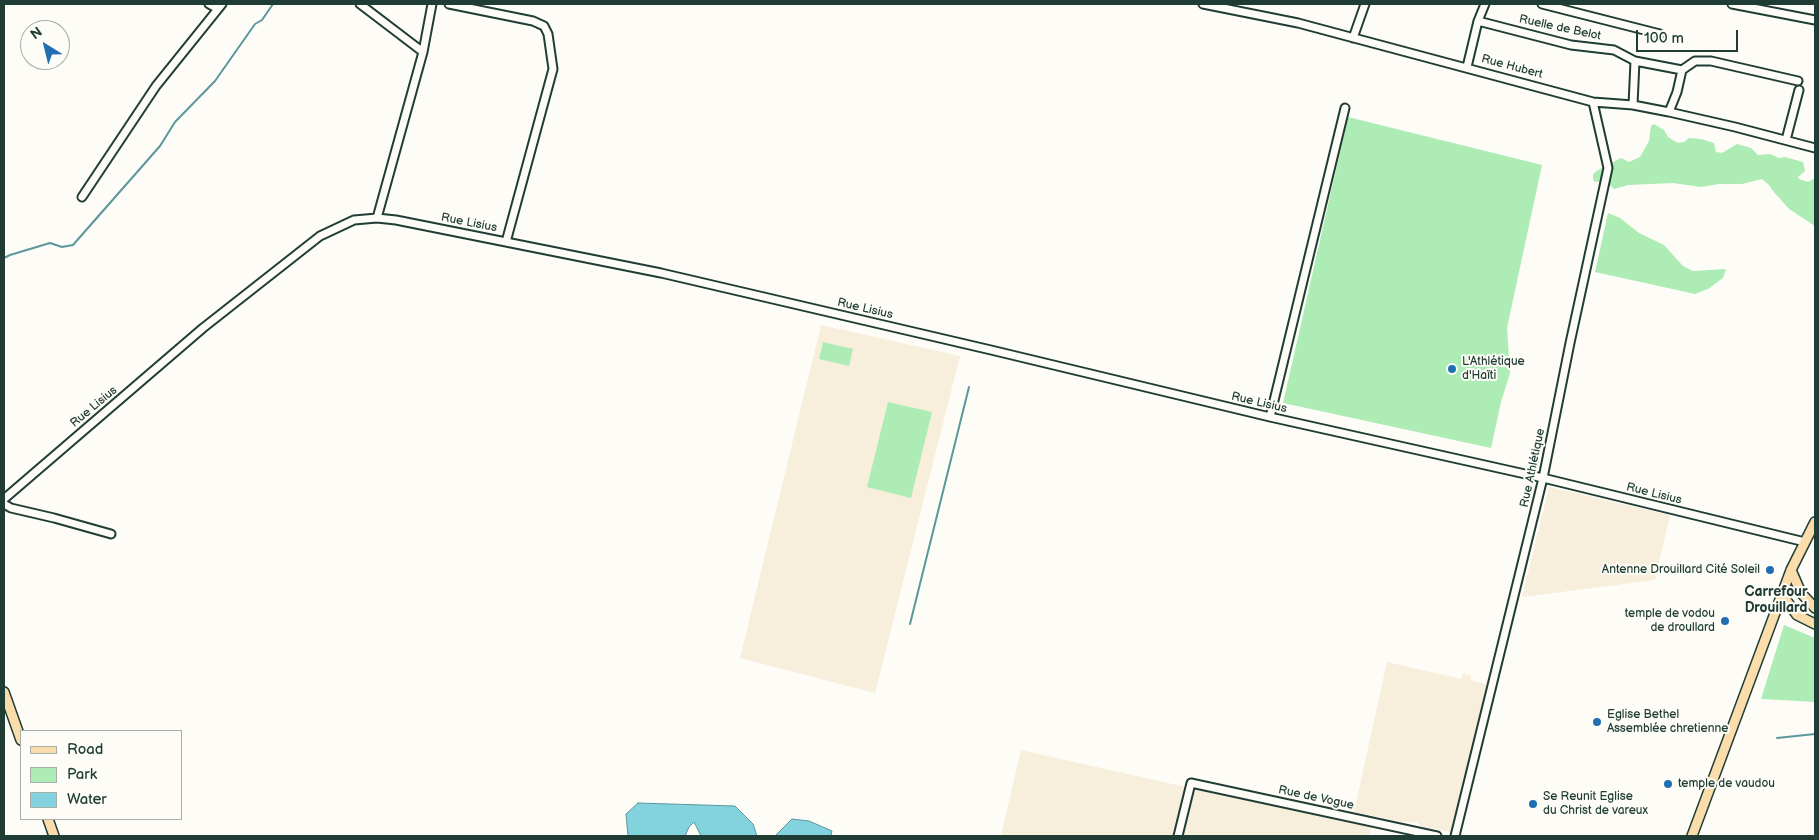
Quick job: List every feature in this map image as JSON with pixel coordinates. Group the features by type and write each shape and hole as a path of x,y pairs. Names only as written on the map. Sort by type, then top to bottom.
{"main road":[{"path":"1692,836 1728,735 1783,596 1791,570 1815,522"},
{"path":"1791,570 1801,593 1815,608"},
{"path":"1783,596 1797,615 1815,624"},
{"path":"4,692 20,737"},
{"path":"48,820 54,836"}],"street":[{"path":"82,197 156,86 220,7 209,4"},
{"path":"360,4 423,52"},
{"path":"377,218 423,52 432,4"},
{"path":"449,4 533,21 544,26 548,34 553,68 506,242"},
{"name":"Rue Hubert","path":"1203,4 1238,7 1593,102 1633,105 1669,112 1815,148"},
{"path":"1353,38 1365,4"},
{"path":"1467,67 1478,21 1485,4"},
{"path":"1542,4 1660,34"},
{"path":"1732,4 1815,20"},
{"name":"Ruelle de Belot","path":"1478,21 1571,45 1614,50 1635,61 1682,70"},
{"path":"1633,105 1635,61"},
{"path":"1669,112 1677,92 1682,70 1695,61 1711,61 1798,81"},
{"path":"1786,140 1799,90"},
{"name":"Rue Athlétique","path":"1455,836 1543,478 1608,168 1593,102"},
{"path":"1270,417 1345,108"},
{"name":"Rue Lisius","path":"4,499 216,317 320,236 354,220 377,218 396,220 661,273 1270,417 1543,478 1806,540"},
{"path":"4,504 11,508 111,534"},
{"name":"Rue de Vogue","path":"1178,836 1191,782 1436,836"}],"shaded area":[{"path":"821,325 960,356 875,693 740,658"},
{"path":"1549,487 1670,515 1655,580 1522,597"},
{"path":"1387,662 1461,679 1463,674 1471,675 1471,681 1489,685 1455,829 1450,832 1420,826 1417,822 1404,822 1354,812"},
{"path":"1021,750 1181,786 1372,825 1369,836 1001,836"}],"green space":[{"path":"1348,117 1542,165 1507,328 1510,373 1501,402 1491,448 1283,403"},
{"path":"1654,124 1664,130 1668,137 1678,143 1684,142 1689,138 1701,139 1714,143 1716,152 1722,153 1737,144 1751,148 1758,155 1770,154 1779,158 1785,157 1803,162 1805,171 1798,177 1799,179 1808,182 1815,178 1815,226 1789,209 1762,179 1742,184 1719,184 1701,187 1673,183 1628,185 1614,189 1606,181 1595,182 1593,174 1598,170 1621,158 1629,162 1640,157 1649,141 1651,126"},
{"path":"1608,213 1620,218 1639,233 1664,245 1683,266 1693,271 1726,269 1723,278 1708,289 1695,294 1595,272"},
{"path":"823,342 853,349 849,366 819,359"},
{"path":"888,402 932,412 911,498 867,487"},
{"path":"1784,625 1815,638 1815,702 1761,699"}],"water":[{"path":"638,803 735,806 753,824 757,836 701,836 694,822 689,827 685,836 628,836 626,814"},
{"path":"792,819 809,821 832,831 831,836 775,836"}],"waterway":[{"path":"4,258 50,243 62,247 73,245 160,146 175,122 215,81 255,24 262,20 273,4"},
{"path":"910,624 969,387"},
{"path":"1777,738 1815,734"}],"place":[{"name":"L'Athlétique d'Haïti","path":"1452,369"},
{"name":"Antenne Drouillard Cité Soleil","path":"1770,570"},
{"name":"temple de vodou de droullard","path":"1725,621"},
{"name":"Eglise Bethel Assemblée chretienne","path":"1597,722"},
{"name":"temple de vaudou","path":"1668,784"},
{"name":"Se Reunit Eglise du Christ de vareux","path":"1533,804"}],"district":[{"name":"Carrefour Drouillard","path":"1776,600"}]}
